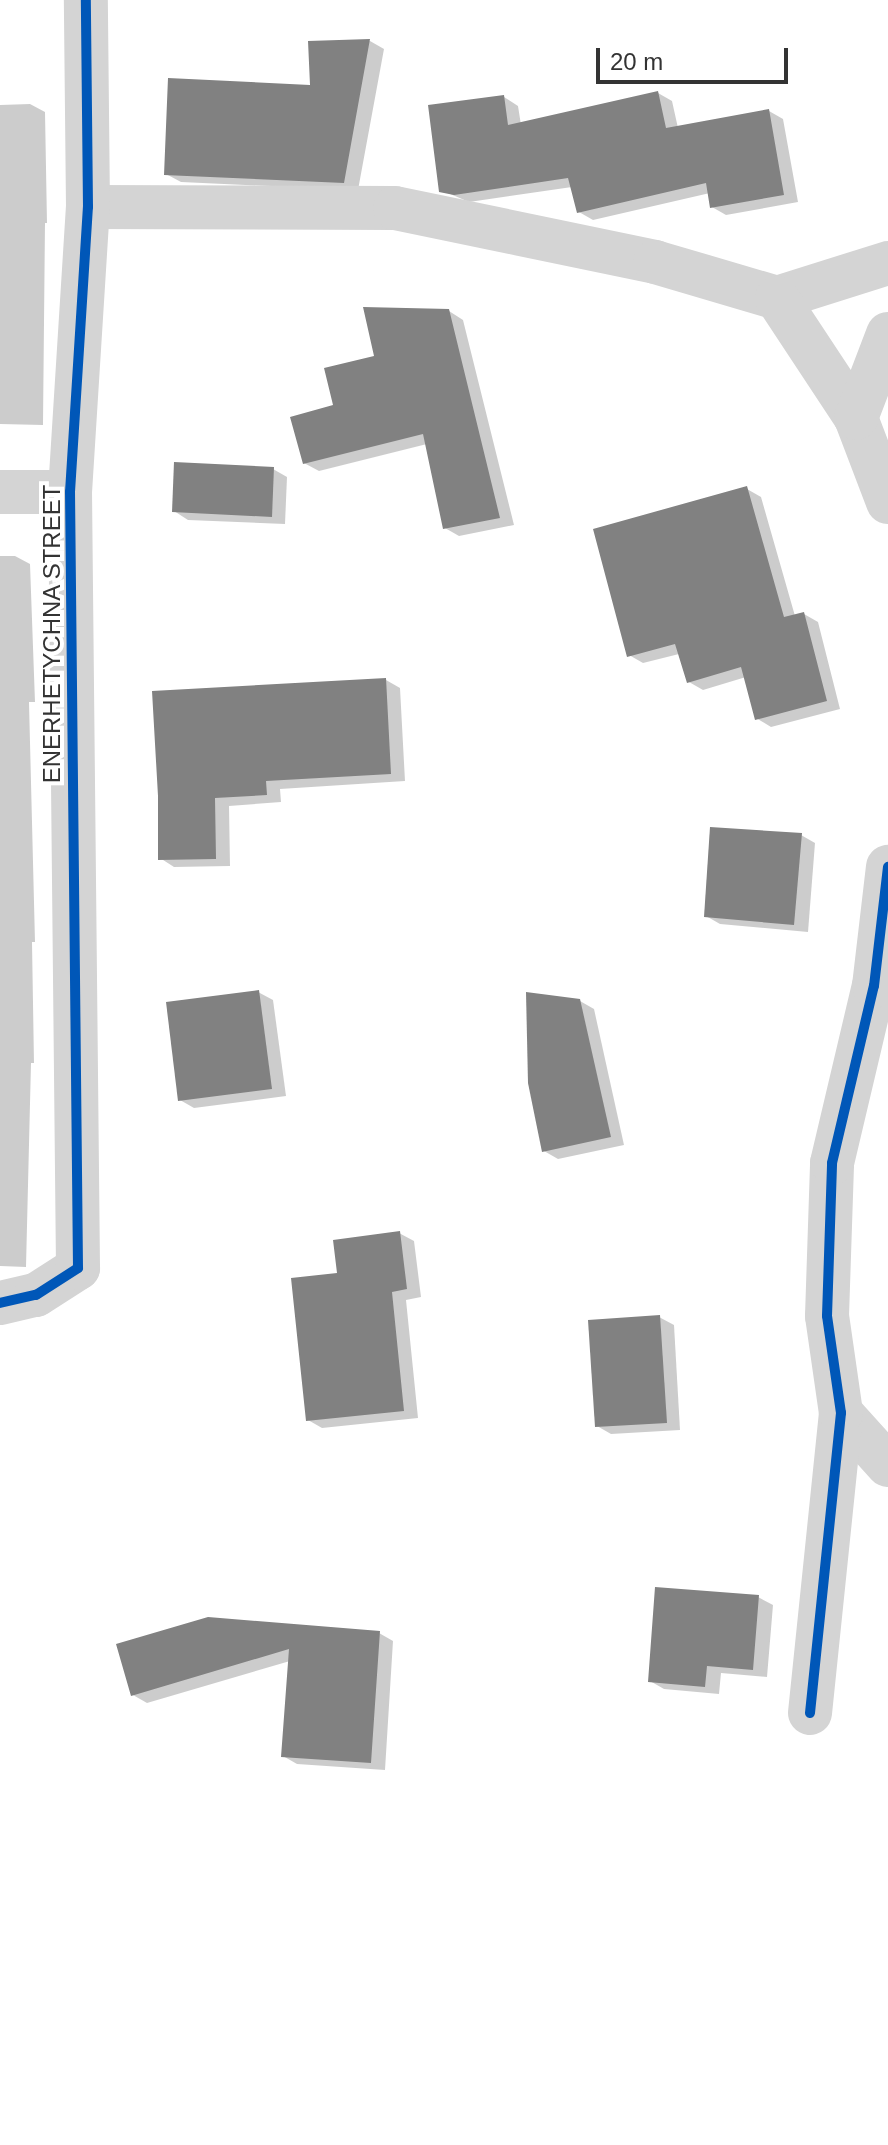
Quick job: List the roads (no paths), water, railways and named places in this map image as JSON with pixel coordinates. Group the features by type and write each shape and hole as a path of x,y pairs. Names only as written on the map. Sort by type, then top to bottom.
{"street":[{"name":"ENERHETYCHNA STREET","path":"0,1303 36,1295 78,1268 70,492 88,207 86,0"},
{"path":"88,207 395,208 655,262 777,298 888,263"},
{"path":"777,298 856,418 888,502"},
{"path":"856,418 888,334"},
{"name":"ENERHETYCHNA STREET","path":"0,492 70,492"},
{"path":"810,1713 841,1413 827,1316 832,1163 874,986 888,867"},
{"path":"841,1413 888,1465"}]}
